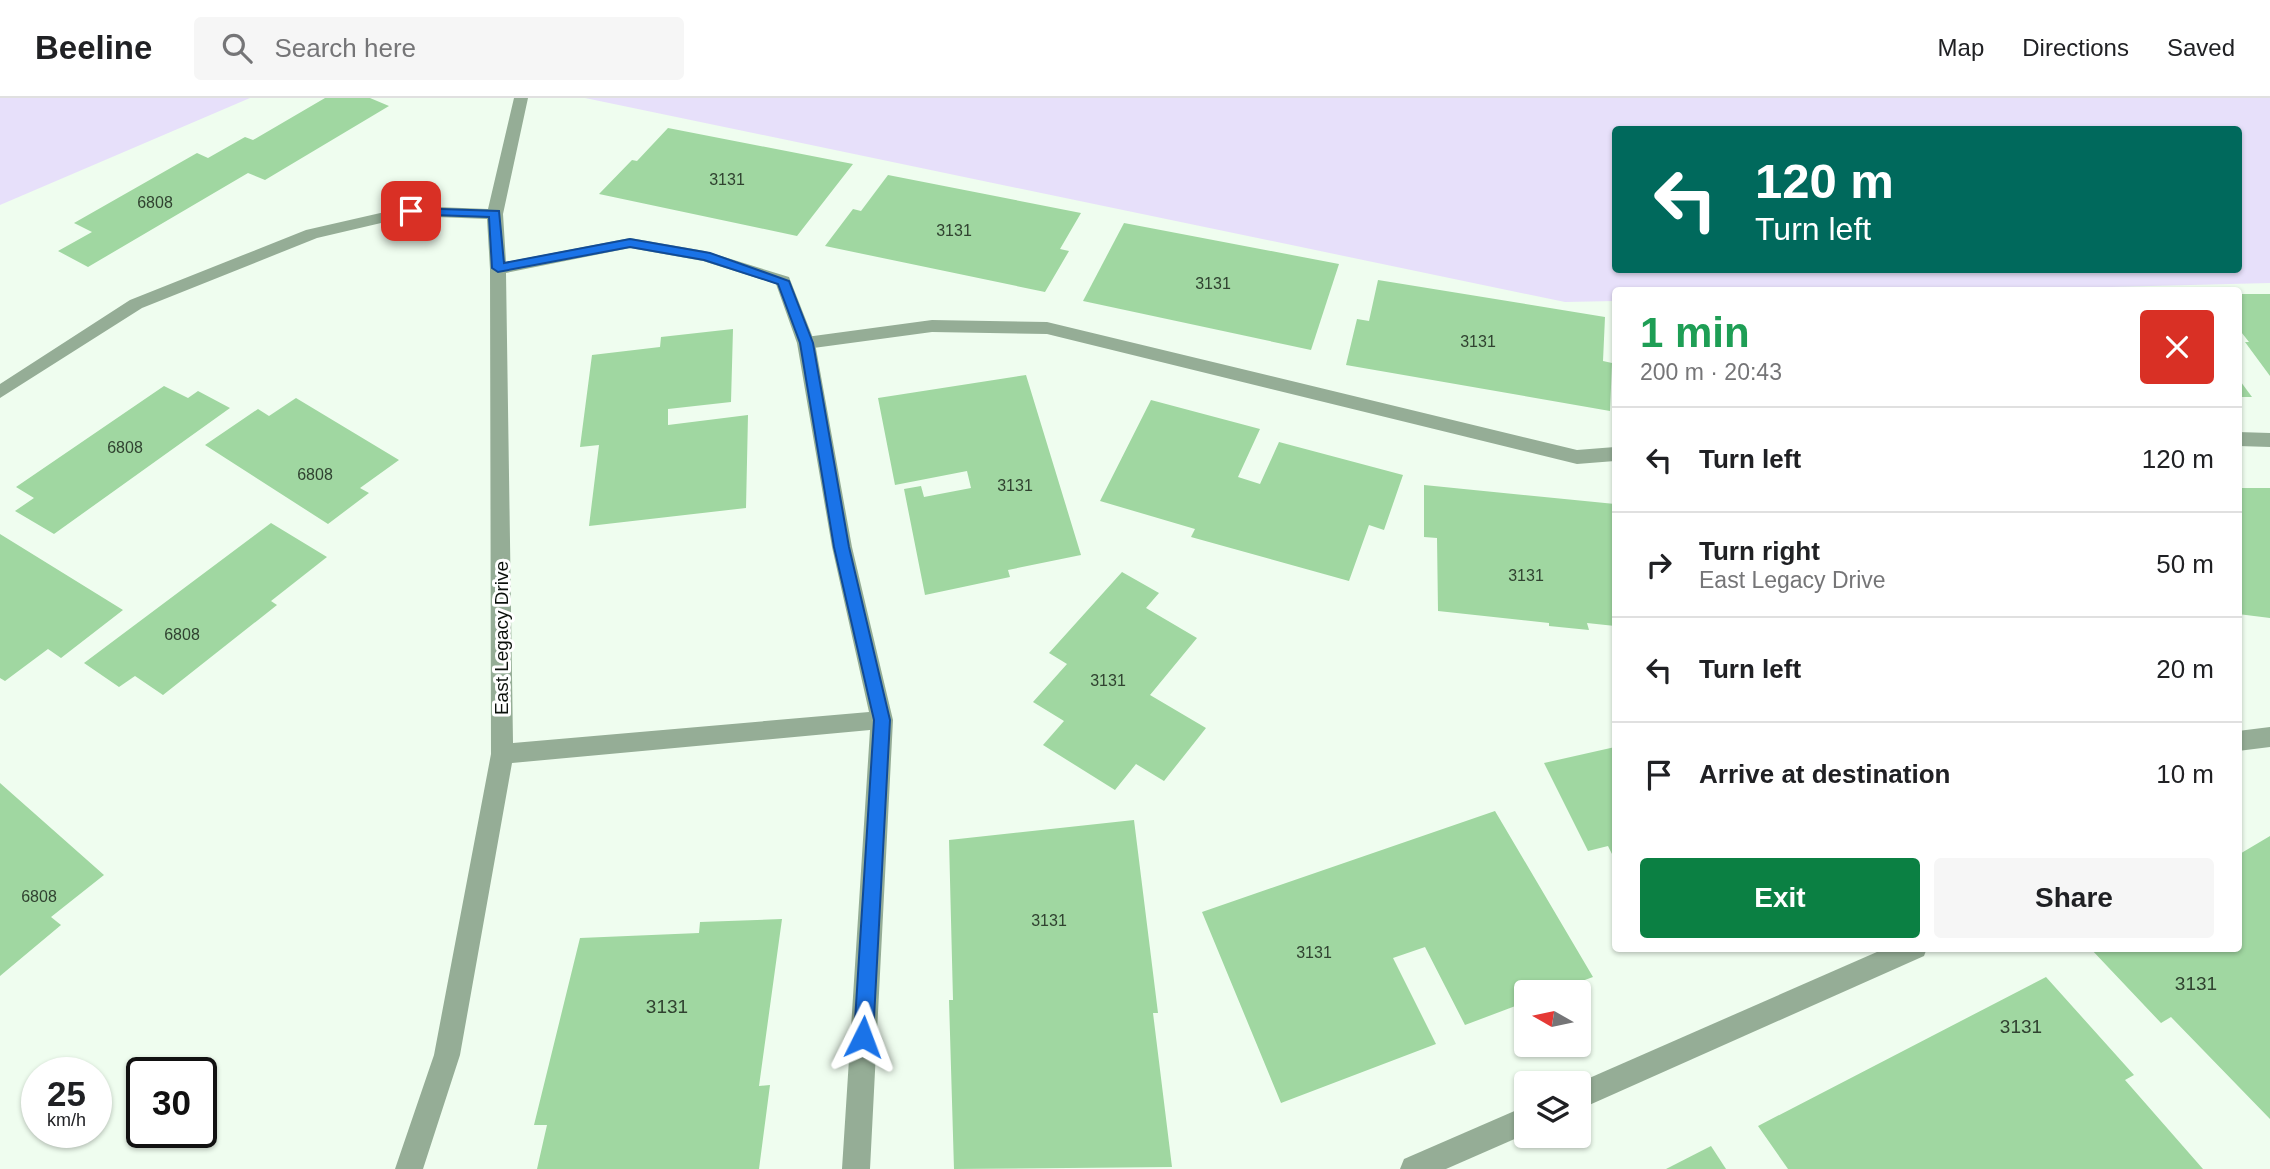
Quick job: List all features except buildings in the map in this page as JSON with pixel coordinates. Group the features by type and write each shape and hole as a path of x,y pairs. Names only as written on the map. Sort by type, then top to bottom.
{"street":[{"name":"East Legacy Drive","path":"409,1169 447,1055 502,754 498,268 495,214 521,98"},
{"path":"0,392 136,304 312,234 411,211 495,214"},
{"path":"498,268 630,243 705,256 783,281 806,343 842,547 882,720 856,1169"},
{"path":"806,343 932,326 1047,328 1577,457 1612,454"},
{"path":"2242,439 2270,440"},
{"path":"502,754 882,720"},
{"path":"2242,740 2270,737"},
{"path":"1591,1091 1906,952"},
{"path":"1414,1169 1514,1125"}],"shaded area":[{"path":"0,98 250,98 0,205"},
{"path":"585,98 2270,98 2270,283 2110,287 1612,287 1612,301 1565,302"}],"route":[{"path":"411,211 495,214 498,268 630,243 705,256 783,281 806,343 842,547 882,720 863,1037"}]}
